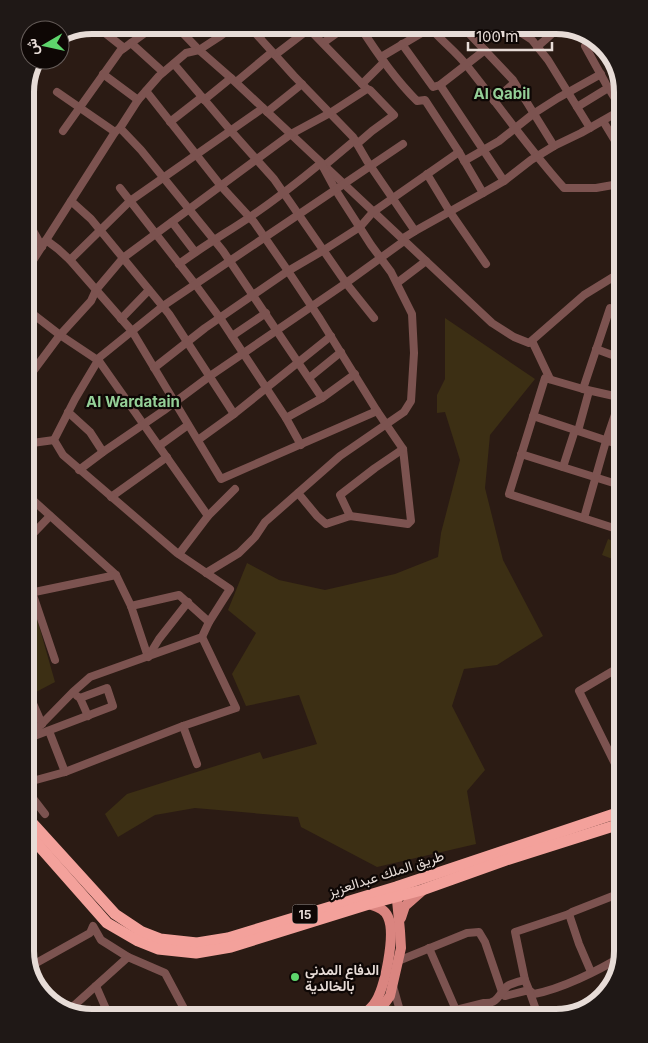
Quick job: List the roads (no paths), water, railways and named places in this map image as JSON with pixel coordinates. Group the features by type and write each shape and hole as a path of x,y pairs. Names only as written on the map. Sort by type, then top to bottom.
{"highway":[{"name":"طريق الملك عبدالعزيز","path":"34,825 115,914 142,932 160,939 197,943 228,938 392,893 614,814"},
{"name":"طريق الملك عبدالعزيز","path":"34,840 107,923 158,949 196,954 231,948 369,904 392,893 422,890 506,860 614,826"}],"main road":[{"path":"369,1009 374,1004 382,988 388,965 391,934 395,923 405,906 422,890"},
{"path":"381,1009 390,996 401,948 395,923 392,893"},
{"path":"369,904 384,910 395,923"}],"street":[{"path":"110,34 164,72"},
{"path":"62,131 120,51 143,34"},
{"path":"184,34 492,323 514,338 530,343 584,295 614,277"},
{"path":"34,259 138,100 164,72 186,53 199,50 224,34"},
{"path":"256,34 356,142 370,166 415,231"},
{"path":"259,37 262,34"},
{"path":"170,122 203,98 274,54 298,34"},
{"path":"179,264 394,115 370,90 364,87 314,34"},
{"path":"323,43 336,34"},
{"path":"365,34 404,88 416,101 425,100 483,193"},
{"path":"34,370 60,335 91,301 96,290 123,258 291,134 330,113 364,87 382,60 417,34"},
{"path":"436,34 466,64 515,129 564,188 596,188 614,185"},
{"path":"470,34 514,83 554,146"},
{"path":"523,34 532,40 548,60 590,128"},
{"path":"537,47 552,34"},
{"path":"402,44 433,88 440,85 485,50"},
{"path":"587,44 585,46 614,97"},
{"path":"174,64 274,179 346,283 374,318"},
{"path":"103,74 138,100"},
{"path":"464,161 515,129 533,114 601,74"},
{"path":"494,101 514,83"},
{"path":"70,260 130,201 302,84"},
{"path":"440,85 504,181"},
{"path":"577,107 608,88"},
{"path":"146,91 264,237 356,374 377,411 403,449 411,521 408,524 350,516 326,524 298,493"},
{"path":"57,92 79,108 118,130 141,150 230,260 322,398"},
{"path":"80,470 102,452 144,425 210,376 346,283 415,231 504,181 530,160 614,115"},
{"path":"603,121 614,139"},
{"path":"54,440 100,357 163,306 403,144"},
{"path":"154,368 220,318 288,271 360,226 373,212 459,152"},
{"path":"206,573 239,554 255,537 265,522 340,456 404,412 411,401 414,352 412,314 391,272 335,189 322,164"},
{"path":"427,174 450,212 486,264"},
{"path":"120,188 220,318 301,444"},
{"path":"71,201 91,219 163,306 234,414"},
{"path":"172,222 195,252"},
{"path":"34,229 44,244 58,248 70,260 132,331 221,479 377,411"},
{"path":"397,283 426,261"},
{"path":"121,319 149,290"},
{"path":"563,467 576,431 596,349 610,308 614,310"},
{"path":"232,336 266,313"},
{"path":"34,315 98,360 208,516"},
{"path":"198,440 234,414 331,336"},
{"path":"532,341 550,379"},
{"path":"596,349 614,356"},
{"path":"309,378 341,352"},
{"path":"286,418 322,398 356,374"},
{"path":"614,395 586,390 545,378 509,494 614,528"},
{"path":"68,412 90,432 102,452"},
{"path":"533,416 614,443"},
{"path":"584,518 614,418"},
{"path":"159,446 188,425"},
{"path":"34,443 54,440"},
{"path":"34,732 90,677 202,638 209,622 230,589 179,554 111,497 63,455 54,440"},
{"path":"350,516 340,495 403,449"},
{"path":"521,454 614,483"},
{"path":"111,497 167,458"},
{"path":"179,554 208,516 235,489"},
{"path":"34,501 116,575 131,606 148,657"},
{"path":"34,533 50,516"},
{"path":"34,592 116,575"},
{"path":"131,606 179,595 209,622"},
{"path":"148,657 159,638 188,602"},
{"path":"34,606 55,660"},
{"path":"34,781 65,772 183,726 236,708 202,638"},
{"path":"614,670 579,691 614,762"},
{"path":"34,736 113,706 107,688 80,698"},
{"path":"73,692 80,698 88,716"},
{"path":"34,706 42,724"},
{"path":"183,726 197,764"},
{"path":"49,731 65,772"},
{"path":"34,800 45,814"},
{"path":"536,1009 525,980 515,932 569,914 614,896"},
{"path":"35,964 90,933 96,910"},
{"path":"569,914 578,944 591,972"},
{"path":"93,926 101,940 128,957 165,973 184,1009"},
{"path":"398,961 467,933 479,932 485,942 505,996 529,990"},
{"path":"429,948 456,1009"},
{"path":"73,1006 128,957"},
{"path":"529,990 534,994 548,991 614,960"},
{"path":"460,1009 484,1003 488,1004 498,1000 508,986 525,980"},
{"path":"393,984 400,1009"},
{"path":"96,986 106,1009"},
{"path":"488,1004 489,1009"}],"place":[{"name":"الدفاع المدني بالخالدية","path":"295,977"}],"district":[{"name":"Al Qabil","path":"502,93"},
{"name":"Al Wardatain","path":"133,401"}]}
